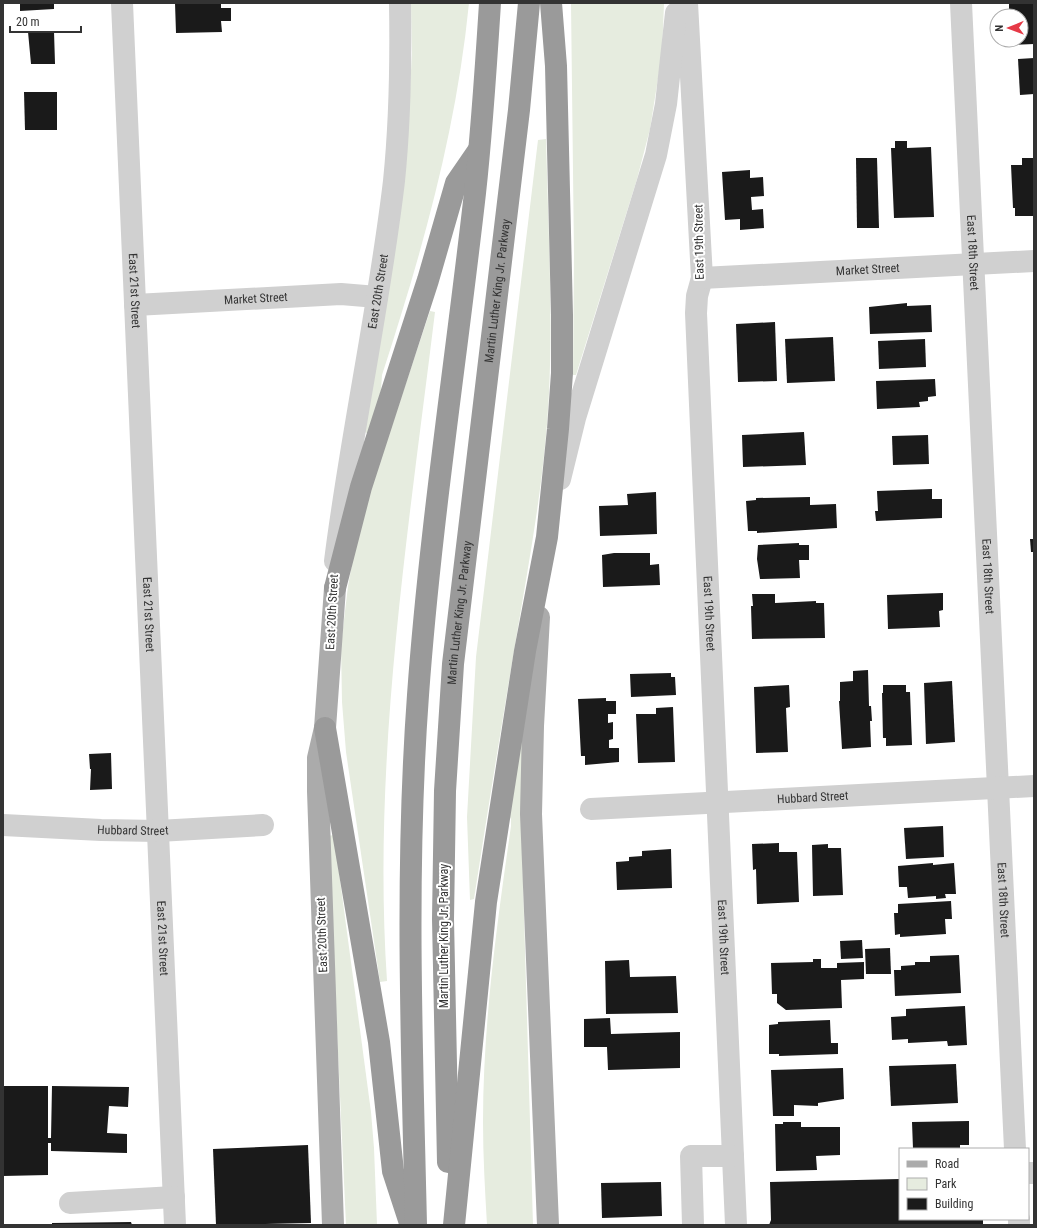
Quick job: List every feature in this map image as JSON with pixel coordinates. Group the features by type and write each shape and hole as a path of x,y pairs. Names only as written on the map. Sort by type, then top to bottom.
{"highway":[{"path":"416,1225 409,945 410,862 415,736 429,573 479,148 490,3"},
{"name":"Martin Luther King Jr. Parkway","path":"450,1225 442,919 448,734 453,664 462,578 518,110 529,3"},
{"path":"454,1225 486,902 522,664 547,537 558,429 562,344 556,66 550,3"},
{"path":"335,588 359,494 428,280 456,183 479,148"},
{"path":"325,728 379,1042 393,1171 410,1225"}],"main road":[{"path":"547,537 536,661 531,800 548,1225"},
{"name":"East 20th Street","path":"332,1225 318,825 318,758 325,728 335,588"}],"street":[{"name":"East 21st Street","path":"122,3 175,1225"},
{"name":"East 20th Street","path":"335,588 334,568 344,485 376,297 396,156 399,93 400,3"},
{"path":"547,537 575,418 656,155 666,104 676,3"},
{"name":"East 19th Street","path":"687,3 702,278 696,313 736,1225"},
{"name":"East 18th Street","path":"961,3 1015,1148"},
{"name":"Market Street","path":"702,278 1034,261"},
{"name":"Market Street","path":"136,305 341,294 376,297"},
{"name":"Hubbard Street","path":"590,809 1034,786"},
{"name":"Hubbard Street","path":"3,825 101,830 158,831 263,824"},
{"path":"693,1225 691,1156 733,1156"},
{"path":"70,1203 174,1197"}],"green space":[{"path":"411,3 469,3 456,99 436,192 411,283 382,375 381,390 369,434 362,431 409,106 412,54"},
{"path":"571,3 664,4 662,53 650,129 637,179 576,375 573,375 574,255"},
{"path":"546,139 550,266 550,361 544,456 531,551 474,899 470,900 467,817 476,657 538,140"},
{"path":"430,311 435,312 404,562 388,730 384,814 384,897 387,981 380,982 346,752 342,702 341,645 348,586 360,521"},
{"path":"524,699 521,812 533,1225 487,1225 483,1135 485,1048 496,937 511,826 511,819 506,809"},
{"path":"334,835 371,1112 377,1225 346,1225 328,836"}],"building":[{"path":"20,3 54,3 54,9 20,11"},
{"path":"175,3 221,3 221,8 231,8 231,21 221,21 222,32 176,33"},
{"path":"1009,3 1034,3 1034,44 1029,44 1029,8 1009,8"},
{"path":"54,31 55,64 31,64 28,32"},
{"path":"1034,58 1034,94 1020,95 1018,59"},
{"path":"24,92 57,92 57,130 25,130"},
{"path":"895,141 907,141 907,148 931,147 934,217 894,218 891,148 895,148"},
{"path":"856,158 877,158 879,228 857,228"},
{"path":"1022,158 1034,158 1034,216 1015,216 1015,208 1013,208 1011,165 1022,165"},
{"path":"750,170 750,178 763,177 764,196 751,197 752,210 763,209 764,228 740,230 740,219 725,220 722,172"},
{"path":"907,303 907,306 931,305 932,332 870,334 869,307"},
{"path":"775,322 777,381 738,382 736,324"},
{"path":"833,337 835,381 787,383 785,339"},
{"path":"925,339 926,367 879,369 878,341"},
{"path":"935,379 936,396 928,397 928,401 919,402 920,407 877,409 876,381"},
{"path":"804,432 806,465 743,467 742,435"},
{"path":"928,435 929,464 893,465 892,436"},
{"path":"932,489 932,499 942,499 942,518 876,521 875,511 878,511 877,491"},
{"path":"656,492 657,534 600,536 599,506 628,505 627,494"},
{"path":"810,497 810,505 836,504 837,528 757,533 757,531 748,531 746,501 756,500 756,498"},
{"path":"1030,539 1034,539 1034,552 1031,552"},
{"path":"799,543 799,545 809,545 809,560 799,560 800,578 760,579 757,559 758,545"},
{"path":"614,553 650,553 650,565 659,564 660,585 603,587 602,555"},
{"path":"943,593 943,610 939,611 940,627 888,629 887,595"},
{"path":"752,594 775,594 775,603 816,601 816,603 824,603 825,638 752,639"},
{"path":"868,670 869,706 871,706 872,721 870,721 871,747 842,749 839,701 840,682 853,681 853,671"},
{"path":"671,673 671,677 675,677 676,695 631,697 630,674"},
{"path":"952,681 955,742 926,744 924,683"},
{"path":"789,685 790,707 786,708 788,752 756,753 754,687"},
{"path":"883,685 906,685 906,692 910,692 912,745 886,746 886,738 883,738"},
{"path":"606,698 606,701 616,701 616,714 608,714 608,723 613,722 613,739 609,740 609,748 619,748 619,762 585,765 585,756 581,756 578,699"},
{"path":"673,707 675,762 638,763 636,714 656,714 656,708"},
{"path":"111,753 112,789 90,790 91,769 89,754"},
{"path":"943,826 944,857 906,859 904,828"},
{"path":"779,843 779,852 797,852 799,902 757,904 756,869 753,870 752,844"},
{"path":"828,844 828,848 841,848 843,895 813,896 812,845"},
{"path":"671,849 672,888 617,890 616,862 629,861 629,857 642,856 642,851"},
{"path":"933,863 933,865 954,863 956,894 945,894 946,898 936,899 936,896 908,898 907,887 899,887 898,866"},
{"path":"951,901 952,919 945,919 946,934 900,937 900,934 895,935 894,913 898,913 898,904"},
{"path":"862,940 863,958 841,959 840,941"},
{"path":"890,948 891,974 866,974 865,949"},
{"path":"959,955 961,993 895,996 894,970 901,970 901,966 915,965 915,962 930,962 930,956"},
{"path":"813,959 821,959 821,968 837,968 837,963 864,962 864,979 841,980 842,1008 786,1010 777,1003 777,994 772,994 771,963 813,962"},
{"path":"629,960 630,977 676,976 678,1013 606,1014 605,961"},
{"path":"965,1006 967,1045 948,1046 947,1041 908,1043 908,1039 892,1040 891,1017 906,1016 906,1009"},
{"path":"610,1018 611,1034 680,1032 680,1068 608,1070 607,1047 584,1047 584,1019"},
{"path":"830,1020 831,1043 838,1043 838,1054 779,1056 779,1054 769,1054 769,1025 778,1024 778,1022"},
{"path":"956,1064 958,1103 891,1106 889,1066"},
{"path":"843,1068 844,1099 818,1103 818,1106 794,1105 794,1116 773,1116 771,1070"},
{"path":"3,1086 48,1086 48,1138 51,1138 52,1086 129,1087 128,1107 109,1106 107,1133 127,1134 127,1153 51,1151 51,1143 48,1143 48,1175 3,1176"},
{"path":"969,1121 969,1145 960,1145 960,1148 913,1148 912,1122"},
{"path":"783,1122 801,1122 801,1127 840,1127 840,1155 816,1156 817,1170 776,1171 775,1124 783,1124"},
{"path":"308,1145 311,1223 216,1225 213,1149"},
{"path":"899,1179 899,1220 983,1220 983,1225 769,1225 771,1220 770,1182"},
{"path":"661,1182 662,1216 602,1218 601,1183"},
{"path":"131,1222 132,1225 52,1225 52,1223"}]}
